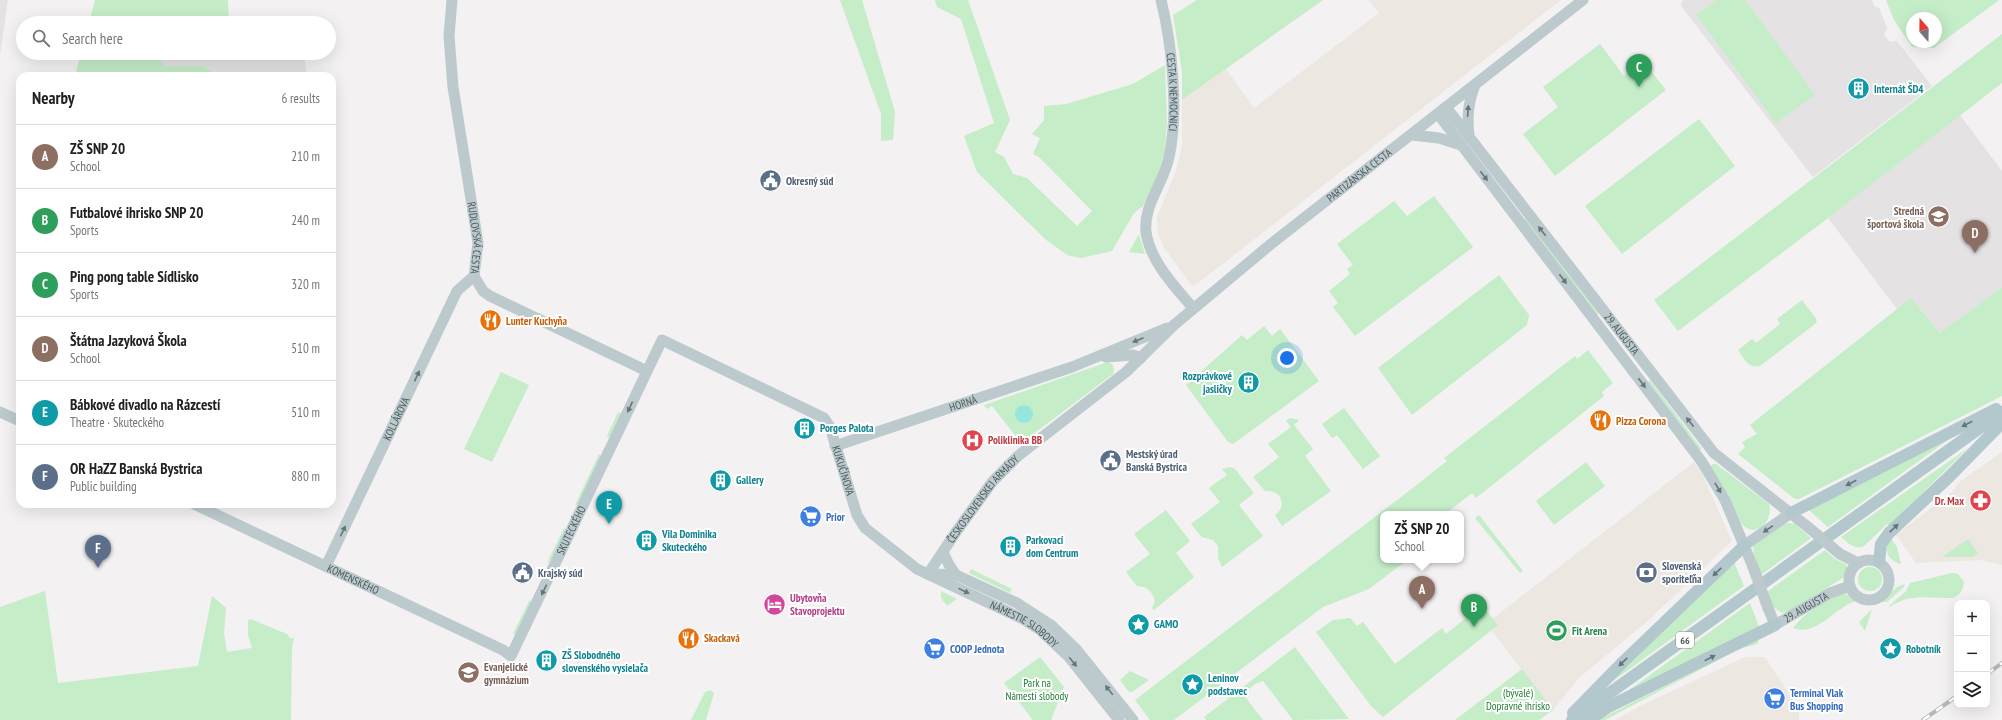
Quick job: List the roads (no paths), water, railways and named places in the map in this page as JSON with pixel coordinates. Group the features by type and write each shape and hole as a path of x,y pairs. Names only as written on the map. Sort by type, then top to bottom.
{"main road":[{"path":"1791,513 2002,406"},
{"name":"66","path":"1572,720 2002,412"},
{"path":"1879,562 1881,544 1889,533 1949,477 2002,423"},
{"path":"1566,720 1623,662 1745,545"},
{"path":"1589,720 1608,707 1776,625"}],"street":[{"name":"RUDLOVSKÁ CESTA","path":"452,0 449,36 453,87 478,243 474,276 483,291 490,296 647,371"},
{"name":"CESTA K NEMOCNICI","path":"1161,0 1172,74 1172,138 1169,158 1164,175 1145,216 1146,231 1151,251 1156,261 1194,308"},
{"name":"PARTIZÁNSKA CESTA","path":"1141,358 1174,325 1271,244 1583,0"},
{"path":"1469,137 1467,122 1468,104 1475,85"},
{"name":"29. AUGUSTA","path":"1442,111 1469,137 1714,453 1791,513 1840,554 1858,563"},
{"name":"29. AUGUSTA","path":"1442,111 1461,145 1702,462 1725,500 1745,545 1768,608 1776,625 1830,593 1850,586"},
{"path":"1412,134 1439,138 1461,145"},
{"name":"KOLLÁROVA","path":"326,566 457,292 474,276"},
{"name":"HORNÁ","path":"834,446 1090,360 1174,325"},
{"name":"SKUTECKÉHO","path":"512,656 662,340"},
{"name":"KUKUČÍNOVA","path":"662,340 824,418 830,427 834,446 857,515 865,528 912,567 928,574"},
{"name":"HORNÁ","path":"1090,360 1116,355 1133,355 1141,358"},
{"name":"ČESKOSLOVENSKEJ ARMÁDY","path":"928,574 993,482 1018,456 1123,375 1141,358"},
{"path":"0,412 16,420"},
{"name":"KOMENSKÉHO","path":"203,508 503,650 512,656"},
{"path":"1745,545 1791,513"},
{"path":"943,552 948,565 956,575"},
{"path":"1871,560 1879,562 1887,569 1890,578 1889,587 1882,596 1875,600 1864,600 1855,595 1850,586 1850,573 1858,563 1871,560"},
{"name":"NÁMESTIE SLOBODY","path":"928,574 956,575 1018,603 1051,625 1076,649 1133,720"},
{"name":"NÁMESTIE SLOBODY","path":"928,574 1035,626 1069,657 1119,720"}],"water":[{"path":"1024,405 1030,408 1033,414 1030,420 1024,423 1018,420 1015,414 1018,408"}],"railway":[{"path":"1990,672 2002,663"},
{"path":"1923,720 1954,698"}],"place":[{"name":"Ping pong table Sídlisko","path":"1639,87"},
{"name":"Internát ŠD4","path":"1858,89"},
{"name":"Okresný súd","path":"771,181"},
{"name":"Stredná športová škola","path":"1939,217"},
{"name":"Štátna Jazyková Škola","path":"1975,253"},
{"name":"Lunter Kuchyňa","path":"490,321"},
{"name":"Rozprávkové jasličky","path":"1248,382"},
{"name":"Pizza Corona","path":"1601,421"},
{"name":"Porges Palota","path":"804,428"},
{"name":"Poliklinika BB","path":"973,440"},
{"name":"Mestský úrad Banská Bystrica","path":"1110,460"},
{"name":"Gallery","path":"720,480"},
{"name":"Dr. Max","path":"1980,501"},
{"name":"Prior","path":"810,517"},
{"name":"Bábkové divadlo na Rázcestí","path":"609,524"},
{"name":"Vila Dominika Skuteckého","path":"647,540"},
{"name":"Parkovací dom Centrum","path":"1010,546"},
{"name":"OR HaZZ Banská Bystrica","path":"98,568"},
{"name":"Slovenská sporiteľňa","path":"1647,572"},
{"name":"Krajský súd","path":"522,573"},
{"name":"Ubytovňa Stavoprojektu","path":"774,604"},
{"name":"ZŠ SNP 20","path":"1422,609"},
{"name":"GAMO","path":"1138,624"},
{"name":"Futbalové ihrisko SNP 20","path":"1474,627"},
{"name":"Fit Arena","path":"1556,631"},
{"name":"Skackavá","path":"688,638"},
{"name":"COOP Jednota","path":"935,649"},
{"name":"Robotník","path":"1890,649"},
{"name":"ZŠ Slobodného slovenského vysielača","path":"547,661"},
{"name":"Evanjelické gymnázium","path":"469,673"},
{"name":"Leninov podstavec","path":"1192,684"},
{"name":"Terminal Vlak Bus Shopping","path":"1774,699"}],"park label":[{"name":"Park na Námestí slobody","path":"1037,689"},
{"name":"(bývalé) Dopravné ihrisko","path":"1518,699"}]}
